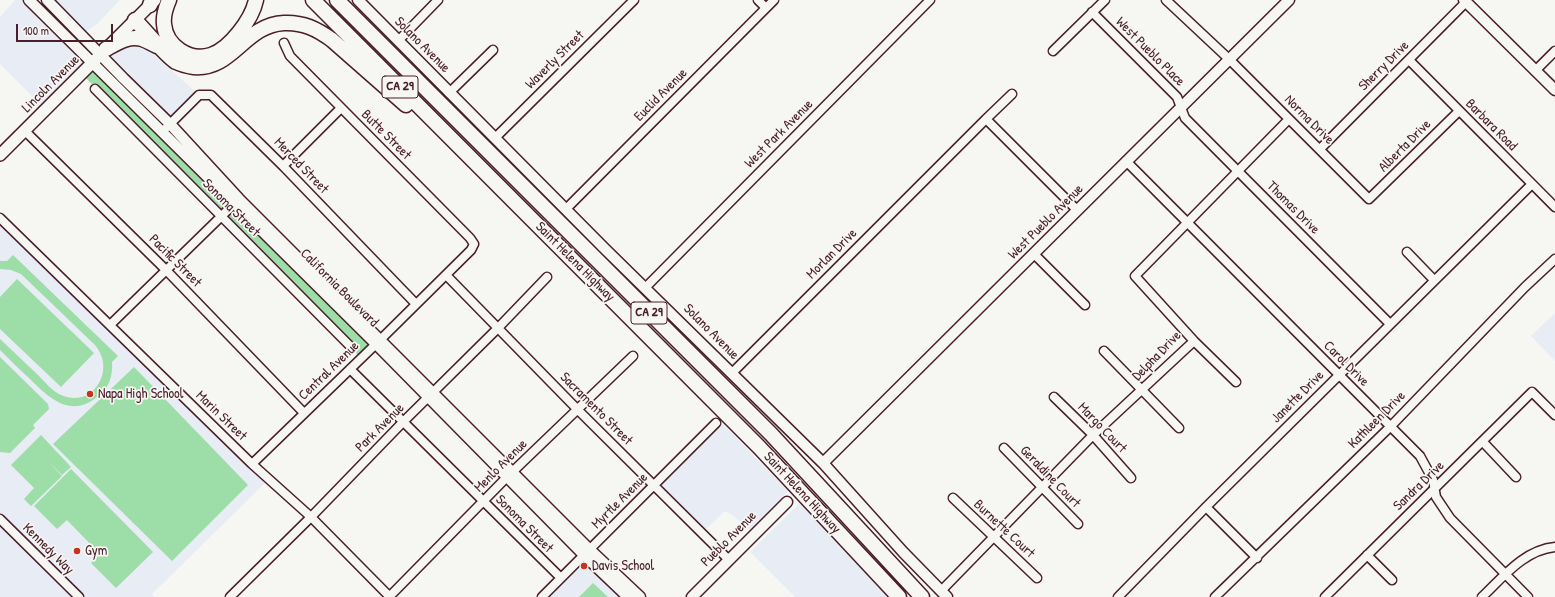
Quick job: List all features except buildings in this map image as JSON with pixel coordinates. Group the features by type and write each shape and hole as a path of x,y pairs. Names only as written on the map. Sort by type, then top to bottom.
{"highway":[{"path":"168,0 165,10 164,24 167,36 175,47 185,54 198,57 211,55 222,49 236,35 250,17 256,0"},
{"name":"Saint Helena Highway","path":"313,0 759,447 899,597"},
{"name":"Saint Helena Highway","path":"338,0 771,434 922,597"},
{"path":"135,20 175,62 185,66 201,67 215,64 228,56 261,29 274,24 305,24 319,30 488,175"},
{"path":"100,56 122,40 133,38 142,39 160,46"}],"main road":[{"name":"Lincoln Avenue","path":"0,155 153,2"}],"street":[{"name":"California Boulevard","path":"29,0 100,56 161,133 236,201 378,342 587,552 628,597"},
{"name":"California Boulevard","path":"47,0 100,56 170,124 236,201"},
{"name":"Solano Avenue","path":"358,0 449,93 823,463 899,548 944,594"},
{"path":"398,41 438,0"},
{"name":"Waverly Street","path":"495,138 634,0"},
{"path":"758,0 766,8"},
{"name":"Euclid Avenue","path":"566,209 774,0"},
{"name":"West Park Avenue","path":"646,287 930,0"},
{"path":"1053,51 1105,0"},
{"path":"1166,0 1230,60"},
{"name":"West Pueblo Avenue","path":"823,463 1289,0"},
{"path":"1465,1 1555,90"},
{"name":"Sherry Drive","path":"1320,149 1409,60 1465,1"},
{"name":"West Pueblo Place","path":"1092,12 1178,97 1181,108"},
{"name":"Butte Street","path":"284,43 290,56 470,238 474,244"},
{"name":"Solano Avenue","path":"449,93 493,50"},
{"path":"1535,71 1555,51"},
{"name":"Norma Drive","path":"1230,60 1369,199"},
{"name":"Barbara Road","path":"1409,60 1555,208"},
{"name":"Sonoma Street","path":"95,89 350,345"},
{"name":"Morlan Drive","path":"732,373 950,154 1012,94"},
{"name":"Merced Street","path":"161,133 198,95 211,95 283,166 416,304"},
{"path":"283,166 341,108"},
{"name":"Thomas Drive","path":"1181,108 1185,118 1390,324"},
{"name":"Alberta Drive","path":"1369,199 1459,111"},
{"path":"986,119 1078,210"},
{"name":"Delpha Drive","path":"944,594 1041,487 1093,435 1194,341 1135,276 1288,119"},
{"name":"Pacific Street","path":"25,131 166,270 304,413"},
{"name":"Carol Drive","path":"1126,161 1420,456 1433,480 1436,497 1450,518 1528,597"},
{"name":"Janette Drive","path":"1118,597 1206,507 1532,184"},
{"path":"110,325 236,201"},
{"name":"Marin Street","path":"0,218 252,464 311,517 389,597"},
{"name":"Central Avenue","path":"252,464 446,275 471,250 474,244"},
{"path":"1407,252 1434,280"},
{"path":"1034,254 1085,305"},
{"name":"Kathleen Drive","path":"1215,597 1391,426 1525,287 1555,259"},
{"name":"Sacramento Street","path":"446,275 578,410 729,560"},
{"name":"Park Avenue","path":"230,597 311,517 403,422 431,396 547,277"},
{"path":"1194,341 1236,382"},
{"path":"1104,351 1179,428"},
{"name":"Menlo Avenue","path":"389,597 510,474 633,356"},
{"name":"Sonoma Street","path":"350,369 561,578"},
{"name":"Sandra Drive","path":"1325,597 1532,392 1555,415"},
{"name":"Margo Court","path":"1054,397 1093,435 1131,478"},
{"name":"Myrtle Avenue","path":"542,597 716,423"},
{"path":"1482,442 1516,477"},
{"name":"Geraldine Court","path":"1004,448 1078,524"},
{"name":"Burnette Court","path":"953,498 1037,578"},
{"name":"Pueblo Avenue","path":"692,597 787,502"},
{"path":"1206,507 1256,558"},
{"name":"Kennedy Way","path":"0,519 79,597"},
{"path":"1482,597 1524,558 1549,547 1555,547"},
{"name":"California Boulevard","path":"587,552 640,597"},
{"path":"1367,555 1392,580"}],"shaded area":[{"path":"15,0 29,0 93,63 46,110 0,64 0,17"},
{"path":"47,0 120,0 97,24 81,35"},
{"path":"133,38 199,95 170,124 100,55"},
{"name":"Napa High School","path":"0,218 269,479 152,594 154,597 0,597"},
{"path":"1555,313 1555,361 1531,336"},
{"path":"722,423 788,491 750,531 731,514 725,511 705,530 659,485"},
{"path":"800,503 890,597 795,597 750,552"},
{"name":"Davis School","path":"584,555 628,597 542,597"}],"green space":[{"path":"93,63 376,344 361,359 349,345 82,74"},
{"path":"13,255 118,356 112,362 111,377 105,390 87,403 78,406 69,406 60,403 36,385 0,350 0,339 52,389 61,395 72,398 82,397 91,392 98,385 102,376 103,366 101,355 95,345 21,274 11,270 0,269 0,261 7,261"},
{"path":"17,279 94,353 61,387 0,329 0,297"},
{"path":"0,357 48,404 49,409 33,425 35,428 10,453 0,452"},
{"path":"134,367 248,485 172,561 53,444"},
{"path":"41,435 71,467 62,475 47,460 62,476 31,506 24,499 34,488 11,465"},
{"path":"71,469 153,552 116,588 91,563 100,554 67,520 57,529 34,506"},
{"path":"593,583 608,597 579,597"}],"place":[{"name":"Napa High School","path":"90,394"},
{"name":"Gym","path":"77,551"},
{"name":"Davis School","path":"584,566"}]}
